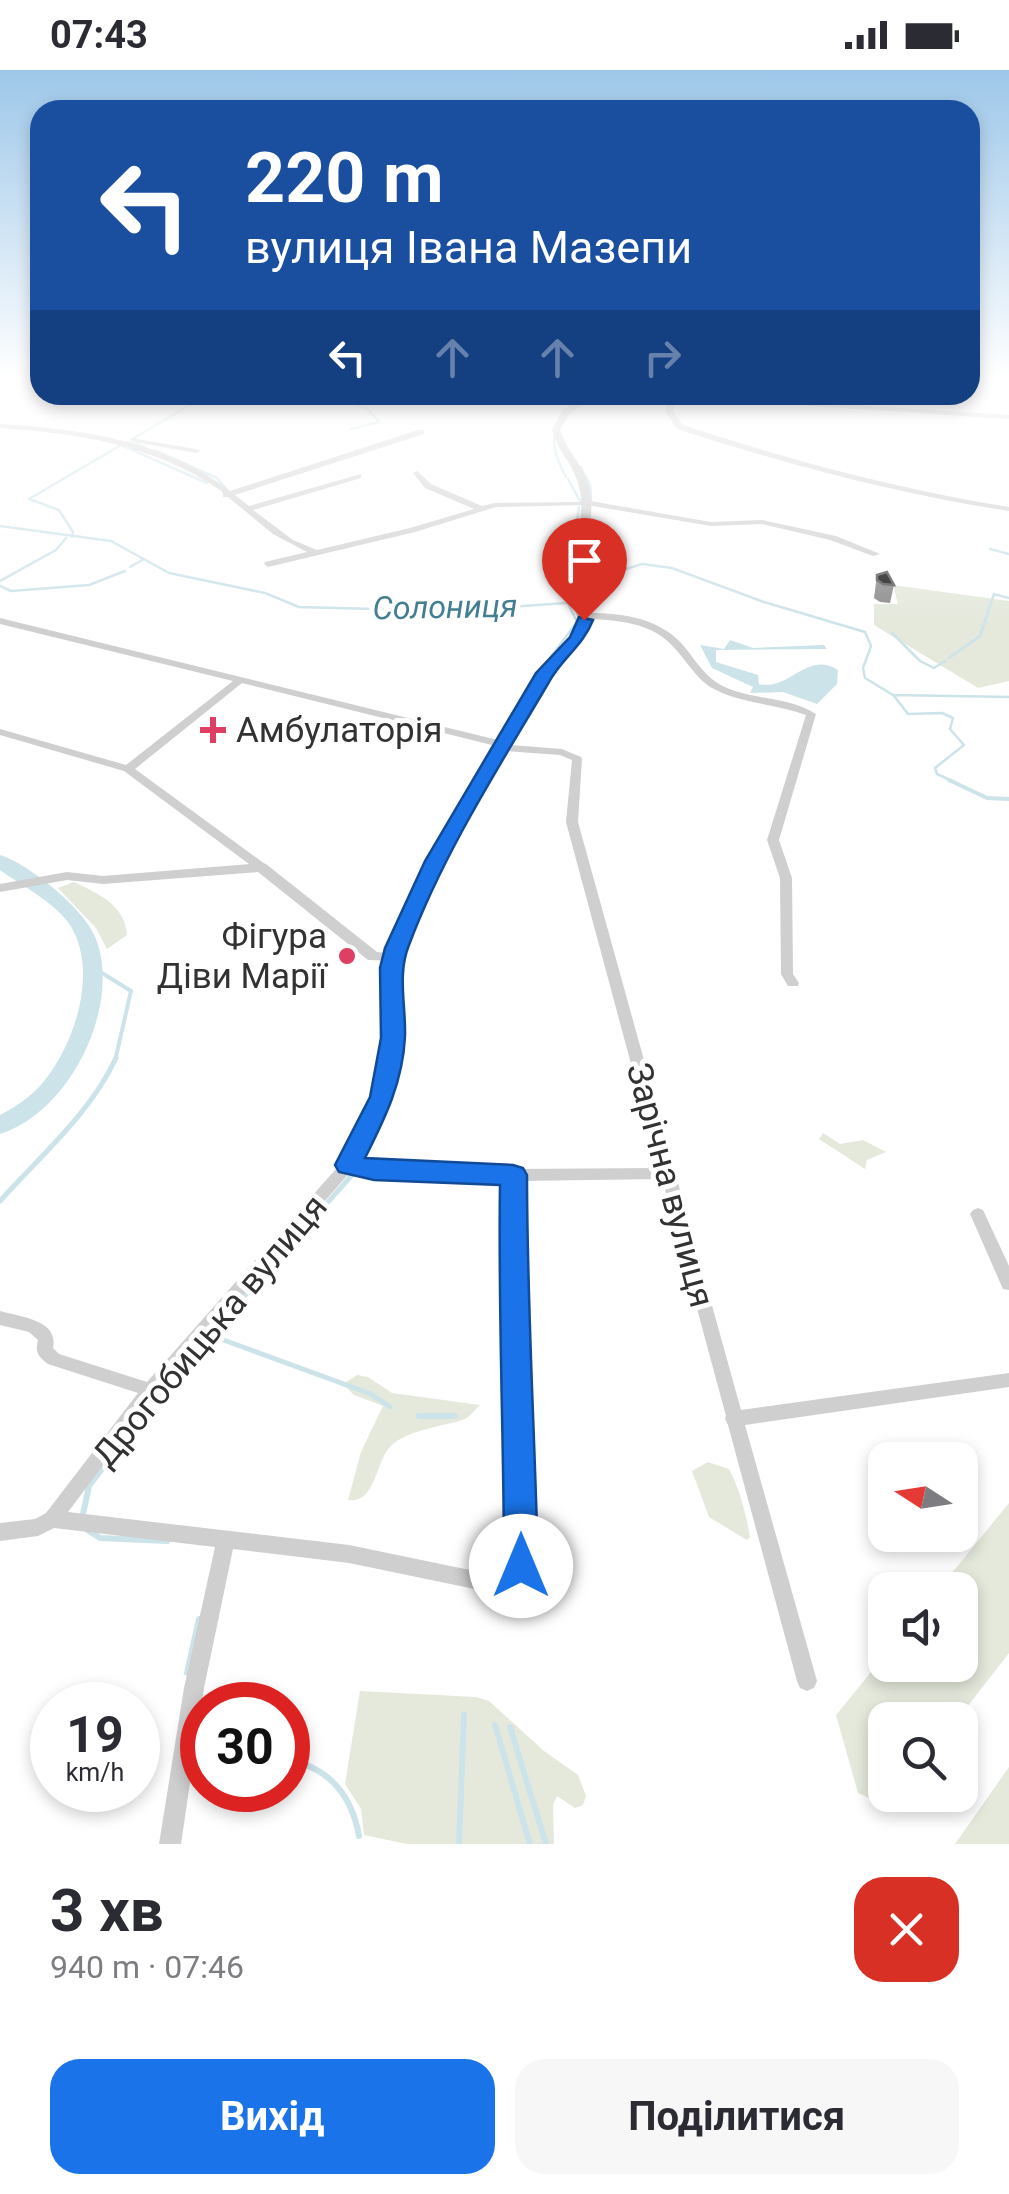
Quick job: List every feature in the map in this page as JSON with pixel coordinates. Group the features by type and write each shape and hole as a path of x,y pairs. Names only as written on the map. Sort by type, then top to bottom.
{"street":[{"path":"170,463 207,478 308,551 319,553"},
{"path":"226,495 326,463"},
{"path":"570,463 584,485 579,558 569,588 581,611 653,628 675,641 697,673 712,685 812,714 773,840 786,878 788,974 794,984"},
{"path":"799,463 877,486 1009,509"},
{"path":"417,473 428,486 482,508"},
{"path":"248,509 358,476"},
{"path":"268,564 507,504 584,503 711,524 762,522 833,538 876,554"},
{"name":"Дрогобицька вулиця","path":"52,1519 150,1390 348,1165 372,1125 390,1064 392,958 436,861 545,673 582,632 581,611"},
{"path":"0,620 505,746"},
{"path":"128,769 240,679"},
{"path":"0,732 128,769 373,957 392,958"},
{"name":"Зарічна вулиця","path":"505,746 562,752 577,759 572,822 807,1681"},
{"path":"0,888 58,876 103,880 260,867"},
{"path":"348,1165 374,1170 513,1175 668,1173"},
{"path":"0,1532 38,1527 52,1519 349,1554 489,1583 504,1584 519,1574 520,1413 512,1319 513,1175"},
{"path":"978,1214 1009,1284"},
{"path":"0,1318 42,1332 46,1338 44,1351 54,1359 150,1390"},
{"path":"734,1419 1009,1380"},
{"path":"170,1844 198,1669 225,1542"}],"shaded area":[{"path":"893,585 1009,601 1009,681 978,688 874,625 874,604 898,604"},
{"path":"74,882 116,908 127,935 107,949 96,928 58,888"},
{"path":"823,1133 840,1144 863,1140 886,1152 867,1160 865,1169 819,1139"},
{"path":"357,1375 368,1377 392,1393 480,1405 465,1419 419,1431 394,1443 365,1495 348,1500 361,1452 383,1406 354,1395 343,1384"},
{"path":"708,1462 729,1469 733,1477 747,1519 747,1540 709,1517 692,1471"},
{"path":"1009,1503 1009,1653 971,1702 868,1702 868,1797 858,1793 836,1715 868,1676 868,1682 978,1682 978,1572 953,1572 969,1552 978,1552 978,1541"},
{"path":"360,1691 489,1701 544,1751 578,1775 586,1796 583,1805 575,1808 557,1796 553,1805 554,1844 407,1844 364,1835 361,1809 345,1784"},
{"path":"1009,1767 1009,1844 955,1844"}],"water":[{"path":"730,640 753,648 824,645 827,649 716,650 716,662 758,675 759,684 770,685 808,667 827,665 838,670 837,684 817,704 783,692 750,693 753,687 712,668 700,645 724,649"}],"building":[{"path":"887,572 894,585 877,580 877,575"}],"waterway":[{"path":"72,536 59,510 29,499 91,463"},
{"path":"161,463 207,483"},
{"path":"183,463 217,478 227,490"},
{"path":"559,463 566,477"},
{"path":"581,467 590,485 591,500"},
{"path":"568,479 580,501"},
{"path":"575,537 579,507"},
{"name":"Солониця","path":"0,526 72,536"},
{"name":"Солониця","path":"72,536 111,541 144,559"},
{"path":"0,581 56,550 66,538"},
{"path":"571,560 574,540"},
{"path":"579,579 586,540"},
{"path":"990,549 1009,554"},
{"path":"130,567 144,559"},
{"name":"Солониця","path":"144,559 169,573 265,593 299,607 452,611 568,603"},
{"name":"Солониця","path":"589,597 620,571 642,564 672,568 764,602 865,632 871,646 863,668 865,678 893,695 1009,697"},
{"path":"0,586 11,591 89,585 125,571"},
{"path":"581,587 589,597"},
{"path":"562,591 568,603"},
{"path":"949,658 980,636 994,594 1009,598"},
{"name":"Солониця","path":"568,603 589,597"},
{"path":"546,663 577,622 568,603"},
{"path":"892,633 920,661 934,668 945,661"},
{"path":"894,696 908,714 942,713 953,718 950,729 964,745 935,768 937,774 954,782"},
{"path":"949,780 987,798 1009,799"},
{"path":"0,861 66,908 86,937 92,960 88,1012 68,1063 35,1105 0,1126"},
{"path":"94,968 131,991 115,1059"},
{"path":"0,1201 79,1116 115,1059"},
{"path":"177,1372 352,1175"},
{"path":"210,1335 371,1394 390,1407"},
{"path":"148,1409 169,1381"},
{"path":"83,1514 89,1486 149,1407"},
{"path":"419,1416 455,1416"},
{"path":"86,1529 100,1538 167,1541"},
{"path":"187,1673 199,1619"},
{"path":"459,1844 464,1715"},
{"path":"495,1725 530,1844"},
{"path":"510,1727 546,1844"},
{"path":"310,1767 327,1777 344,1796 359,1836"}],"place":[{"name":"Амбулаторія","path":"213,730"},
{"name":"Фігура Діви Марії","path":"347,956"}],"route":[{"path":"521,1566 518,1367 512,1319 513,1175 374,1170 348,1165 372,1125 383,1097 393,1038 391,968 396,948 436,861 545,673 578,638 584,620"}]}
